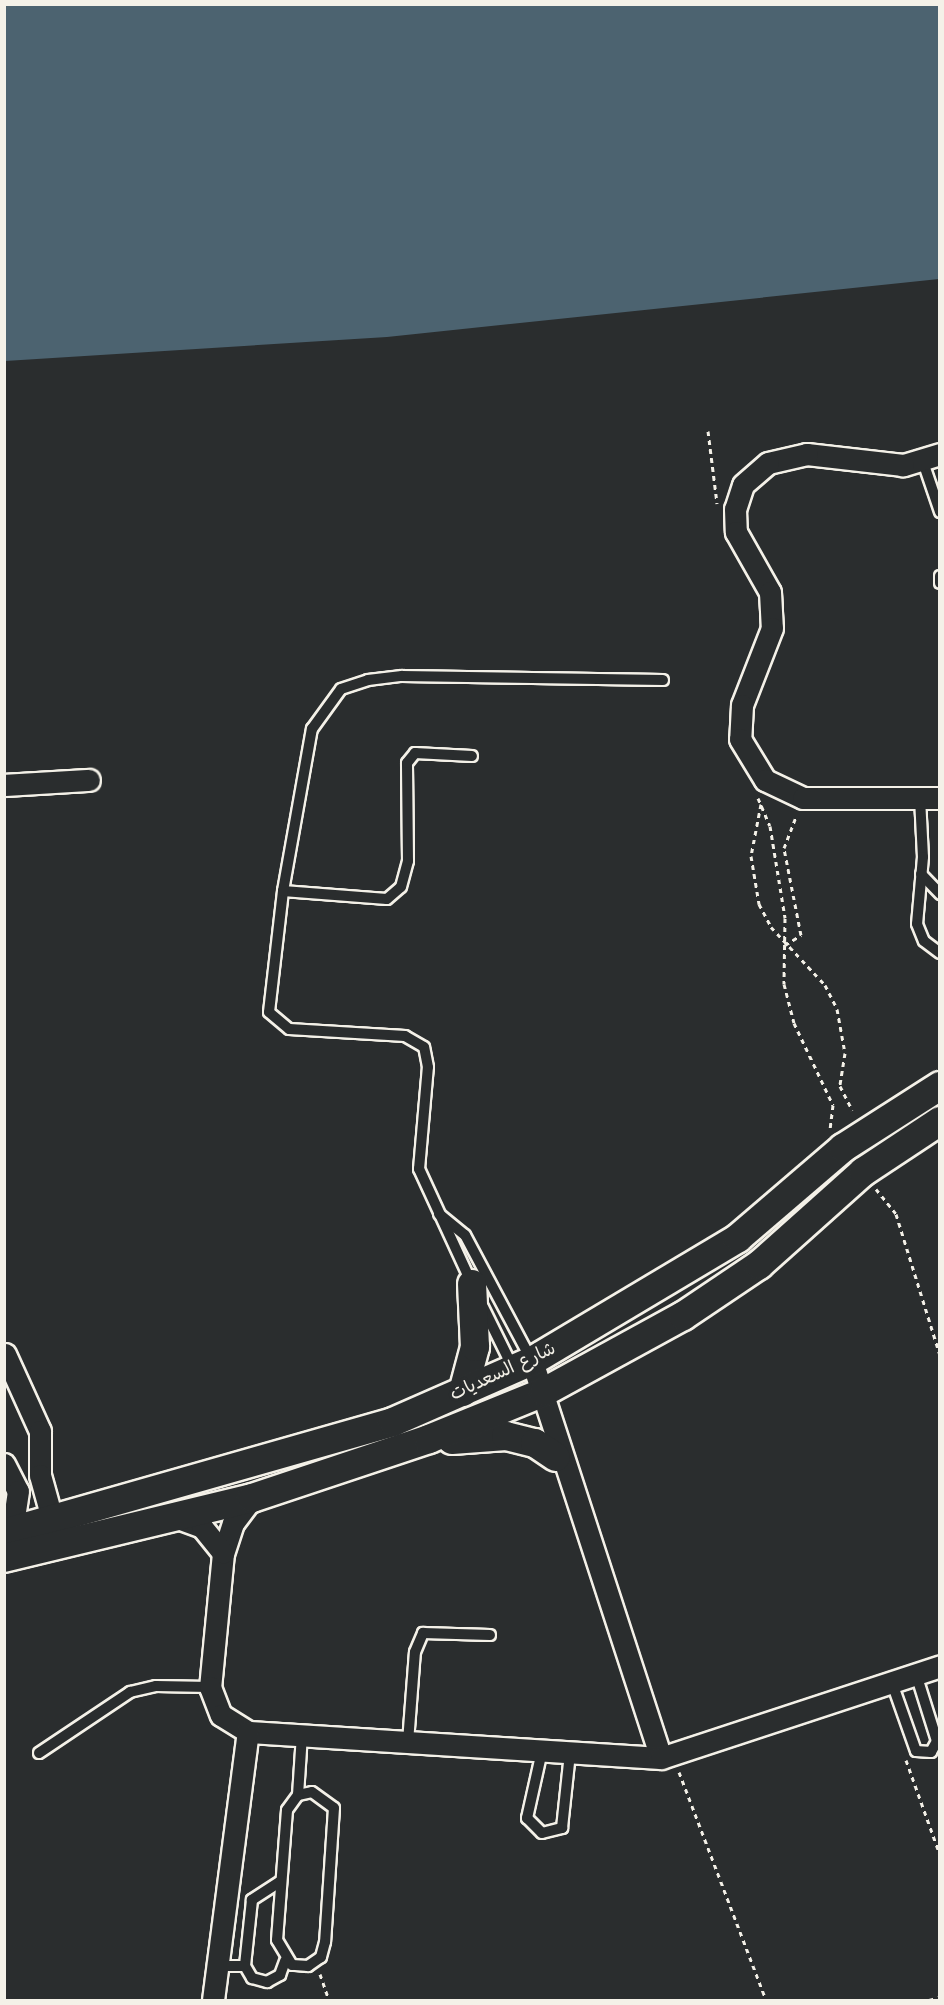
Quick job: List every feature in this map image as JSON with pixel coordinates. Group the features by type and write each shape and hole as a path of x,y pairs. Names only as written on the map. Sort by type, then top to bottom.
{"street":[{"path":"930,798 803,798 765,780 740,739 742,705 772,628 770,592 736,532 735,510 743,485 768,463 807,454 879,466 931,457"},
{"path":"4,785 89,780"},
{"name":"شارع السعديات","path":"18,1538 393,1422 523,1365 738,1238 843,1148 939,1086"},
{"name":"شارع السعديات","path":"18,1538 171,1516 252,1498 429,1438 537,1395 683,1316 759,1264 863,1172 939,1121"},
{"path":"463,1392 475,1347 472,1284"},
{"path":"4,1354 40,1431 40,1475 18,1538"},
{"path":"523,1365 537,1395 599,1563 667,1756"},
{"path":"537,1395 556,1458 599,1563"},
{"path":"429,1438 506,1436 535,1443 556,1458"},
{"path":"4,1464 18,1491 18,1538"},
{"path":"252,1498 233,1523 223,1552 210,1687 221,1715 248,1732 570,1753 667,1756 939,1666"},
{"path":"171,1516 202,1527 223,1552"},
{"path":"213,2001 248,1732"}],"lane":[{"path":"931,457 939,512"},
{"path":"939,576 939,583"},
{"path":"523,1365 472,1284 423,1185 418,1153 428,1066 424,1047 405,1036 289,1029 269,1012 283,891 312,729 341,689 402,676 663,680"},
{"path":"283,891 387,899 401,887 408,861 407,763 415,753 472,756"},
{"path":"930,798 916,924 924,941 939,953"},
{"path":"921,874 939,894"},
{"path":"439,1214 465,1235 523,1365"},
{"path":"408,1742 415,1652 423,1633 489,1635"},
{"path":"891,1683 916,1751 931,1752 937,1741 916,1674"},
{"path":"39,1753 130,1692 156,1686 210,1687"},
{"path":"281,1881 252,1900 245,1966 252,1978 267,1982 280,1975 285,1961 277,1940 281,1881 287,1810 298,1795 302,1735"},
{"path":"542,1751 527,1818 542,1833 562,1828 570,1753"},
{"path":"285,1961 308,1966 315,1961 325,1942 334,1808 312,1792 298,1795"},
{"path":"218,1966 245,1966"}],"path":[{"path":"784,945 801,936 784,848 803,798"},
{"path":"760,804 753,830 752,880 759,904 784,945 825,985 837,1008 845,1053 840,1086 852,1110"},
{"path":"863,1172 896,1214 939,1354"},
{"path":"904,1754 939,1855"},
{"path":"667,1756 766,2001"},
{"path":"315,1961 329,2001"},
{"path":"929,2001 939,1997"}],"water":[{"path":"5,4 939,5 939,279 387,337 5,361"}]}
